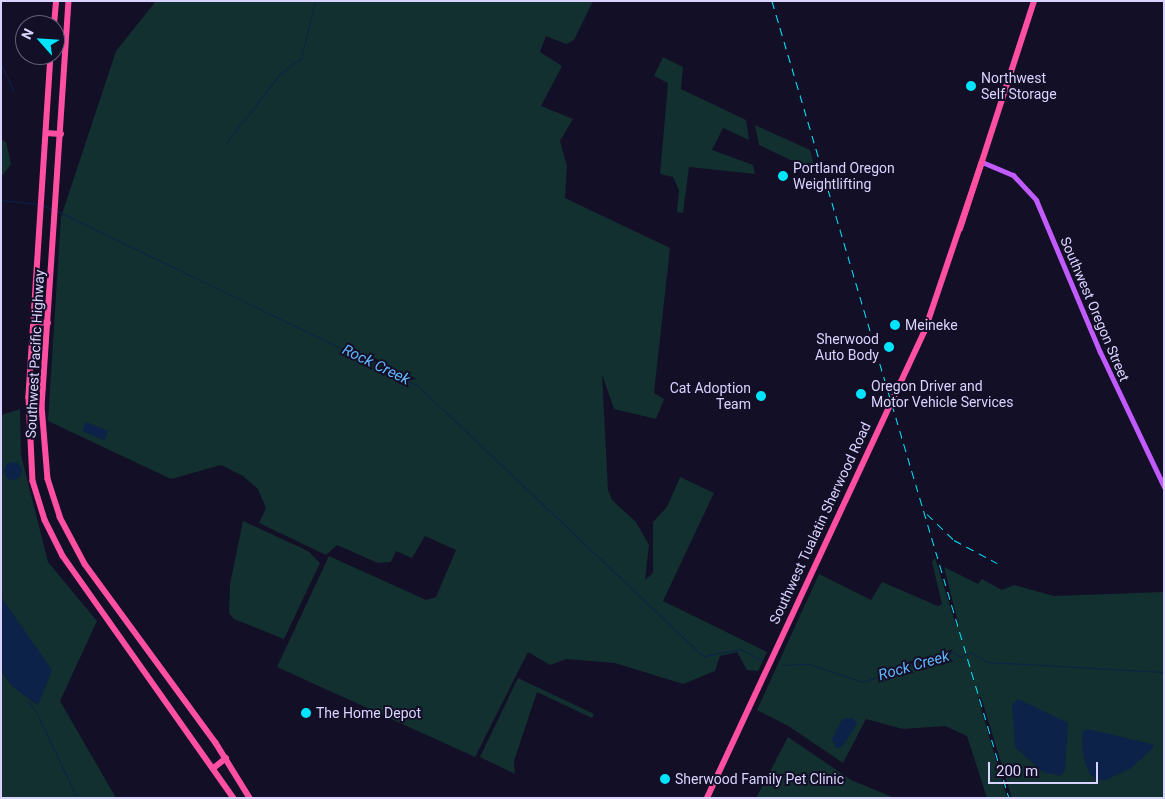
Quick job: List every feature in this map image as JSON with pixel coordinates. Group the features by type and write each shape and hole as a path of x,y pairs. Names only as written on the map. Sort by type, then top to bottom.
{"highway":[{"path":"55,15 56,1"},
{"name":"Southwest Pacific Highway","path":"70,1 42,423 48,479 72,541 110,599 226,758 250,798"},
{"name":"Southwest Tualatin Sherwood Road","path":"707,798 914,354 960,229 1034,1"},
{"name":"Southwest Pacific Highway","path":"51,65 28,422 34,481 57,544 99,607 215,767 234,798"},
{"path":"46,133 60,134"},
{"path":"34,322 48,323"},
{"path":"99,607 110,599"},
{"path":"215,767 226,758"}],"main road":[{"name":"Southwest Oregon Street","path":"982,162 1013,175 1036,200 1100,352 1164,487"}],"green space":[{"path":"156,1 593,1 574,40 566,44 546,36 540,52 562,66 541,106 573,119 560,141 567,166 565,198 670,248 654,393 664,399 656,419 614,409 602,374 608,490 612,500 636,522 649,545 645,580 653,573 653,522 667,507 680,477 714,493 663,601 767,652 758,671 747,670 737,652 720,656 715,671 683,684 615,663 566,659 550,665 528,652 475,757 277,667 329,556 426,600 436,597 456,550 425,536 412,558 396,551 391,562 378,563 337,545 326,555 259,523 266,508 258,489 243,476 221,465 171,479 48,421 61,217 116,51"},
{"path":"663,57 683,67 681,89 746,120 749,140 723,128 712,150 753,165 755,174 689,167 683,213 677,212 679,190 673,177 660,174 668,83 654,76"},
{"path":"755,125 810,150 816,172 759,145"},
{"path":"1,139 6,142 11,164 1,177"},
{"path":"20,409 21,455 48,562 97,621 60,701 116,798 1,798 1,670 12,686 38,705 28,638 1,597 1,415"},
{"path":"243,521 308,551 320,563 284,639 234,619 229,613 230,584"},
{"path":"935,558 956,625 958,622 944,567 978,584 982,579 1002,590 1014,585 1054,596 1164,592 1164,798 1012,798 981,697 978,698 1007,798 987,798 967,736 945,726 903,729 866,719 843,763 790,727 757,710 819,574 871,600 882,582 938,606 942,604 932,562"},
{"path":"518,678 594,714 592,718 537,692 514,761 515,774 480,757"},
{"path":"788,737 851,780 895,798 756,798"}],"water":[{"path":"86,422 108,431 105,440 82,431"},
{"path":"13,462 19,465 22,471 19,477 13,480 7,477 4,471 7,465"},
{"path":"1,597 52,670 38,705 12,686 1,670"},
{"path":"1018,699 1068,723 1065,770 1060,776 1043,772 1015,747 1012,704"},
{"path":"853,718 857,723 842,747 836,748 832,739 842,719"},
{"path":"1088,729 1152,744 1154,747 1131,768 1106,780 1097,780 1089,773 1083,756 1082,732"}],"waterway":[{"path":"226,143 280,74 301,58 315,1"},
{"path":"1,64 13,90"},
{"name":"Rock Creek","path":"1,200 40,204"},
{"name":"Rock Creek","path":"43,205 53,210"},
{"name":"Rock Creek","path":"57,211 417,385 697,651 704,656 740,649 762,660"},
{"name":"Rock Creek","path":"782,665 809,664 862,682 954,652 960,657 971,652 987,662 1164,672"},
{"path":"28,700 37,714"},
{"path":"39,718 77,798"}],"railway":[{"path":"772,1 1009,798"},
{"path":"927,514 954,540 997,563"}],"place":[{"name":"Northwest Self Storage","path":"971,86"},
{"name":"Portland Oregon Weightlifting","path":"783,176"},
{"name":"Meineke","path":"895,325"},
{"name":"Sherwood Auto Body","path":"889,347"},
{"name":"Oregon Driver and Motor Vehicle Services","path":"861,394"},
{"name":"Cat Adoption Team","path":"761,396"},
{"name":"The Home Depot","path":"306,713"},
{"name":"Sherwood Family Pet Clinic","path":"665,779"}]}
